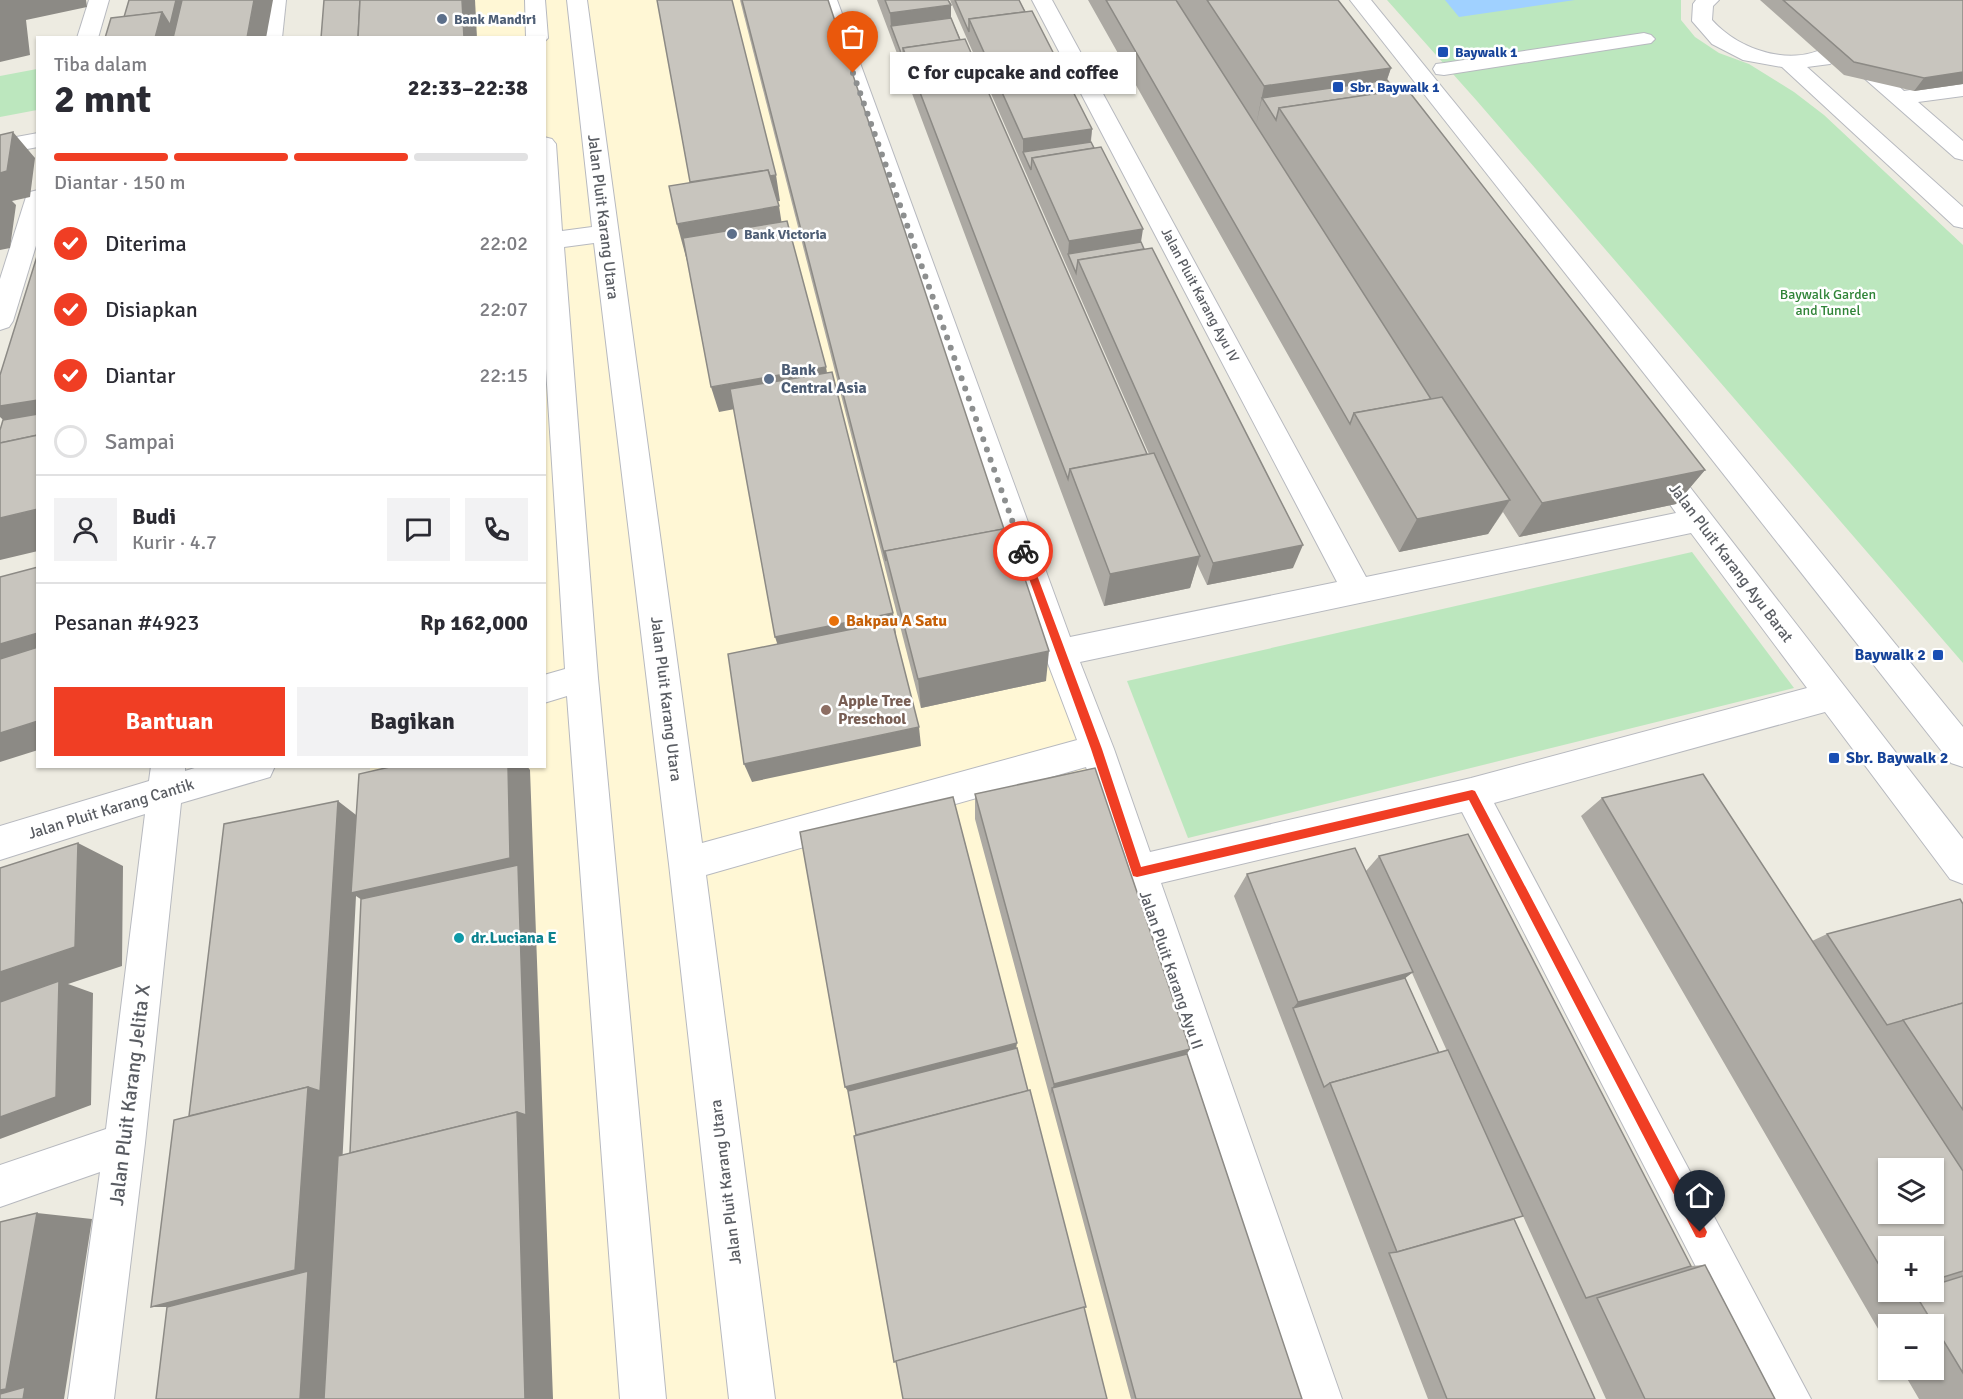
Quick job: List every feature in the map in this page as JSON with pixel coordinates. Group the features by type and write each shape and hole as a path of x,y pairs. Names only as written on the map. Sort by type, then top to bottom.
{"street":[{"path":"88,36 99,0"},
{"path":"270,36 276,0"},
{"path":"535,0 537,36"},
{"name":"Jalan Pluit Karang Utara","path":"577,0 604,233 687,864 752,1399"},
{"name":"Jalan Pluit Karang Ayu II","path":"827,0 1096,749 1319,1399"},
{"name":"Jalan Pluit Karang Ayu IV","path":"1042,0 1357,590"},
{"path":"1360,0 1963,752"},
{"path":"1709,0 1703,4 1702,21 1719,40 1751,55 1789,62 1822,59 1841,47"},
{"path":"1798,0 1821,10 1840,29 1841,47 1963,153"},
{"path":"1444,69 1644,39"},
{"path":"1789,62 1963,220"},
{"path":"1899,98 1963,89"},
{"path":"0,147 36,140"},
{"path":"546,172 582,678 643,1399"},
{"path":"0,321 10,264 36,202"},
{"path":"551,241 604,233"},
{"name":"Jalan Pluit Karang Ayu Barat","path":"1641,445 1831,696 1949,829 1963,867"},
{"path":"1060,653 1698,520"},
{"path":"546,688 582,678"},
{"path":"1137,872 1472,794 1831,696"},
{"path":"687,864 1096,749"},
{"name":"Jalan Pluit Karang Cantik","path":"0,843 167,779 244,768"},
{"name":"Jalan Pluit Karang Jelita X","path":"91,1399 167,779"},
{"path":"1472,794 1788,1399"},
{"path":"0,1186 124,1143"}],"shaded area":[{"path":"391,0 821,0 1312,1399 352,1399 370,768 546,768 546,36 390,36"}],"green space":[{"name":"Baywalk Garden and Tunnel","path":"1387,0 1681,0 1681,20 1695,37 1719,53 1749,64 1794,92 1824,115 1963,245 1963,663 1477,101"},
{"path":"36,69 36,110 0,117 0,76"},
{"path":"1692,552 1794,688 1188,838 1127,681"}],"water":[{"path":"1445,0 1575,0 1459,17"}],"building":[{"path":"129,0 176,0 170,25 162,12 124,17"},
{"path":"182,0 254,0 247,36 173,36"},
{"path":"324,0 360,0 358,36 321,36"},
{"path":"360,0 462,0 464,36 358,36"},
{"path":"657,0 732,0 776,175 770,176 768,170 690,182"},
{"path":"742,0 828,0 1004,529 885,551 886,561"},
{"path":"885,0 948,0 951,5 890,13"},
{"path":"955,0 1019,0 1025,12 969,19 969,32"},
{"path":"1106,0 1176,0 1431,399 1354,413 1350,424"},
{"path":"1207,0 1338,0 1391,68 1264,86"},
{"path":"1783,0 1963,0 1963,72 1924,78 1854,62"},
{"path":"1032,11 1092,129 1023,139 969,19"},
{"path":"162,12 156,36 106,36 111,18"},
{"path":"951,18 960,40 903,48 904,61 891,26"},
{"path":"965,39 1147,454 1070,469 1068,479 903,48"},
{"path":"1387,80 1396,91 1279,108 1276,120 1262,98"},
{"path":"1407,89 1705,470 1542,503 1279,108"},
{"path":"13,132 7,171 0,173 0,135"},
{"path":"1091,142 1094,148 1032,158 1031,170 1023,152"},
{"path":"1101,147 1143,229 1069,241 1032,158"},
{"path":"768,170 779,206 677,224 669,186"},
{"path":"787,221 826,367 711,387 683,238"},
{"path":"1141,242 1144,249 1078,260 1076,273 1068,254"},
{"path":"1152,248 1303,545 1213,563 1078,260"},
{"path":"36,259 36,400 0,406 0,375"},
{"path":"832,372 893,613 775,637 730,389"},
{"path":"1442,397 1510,500 1417,519 1354,413"},
{"path":"36,414 36,435 0,443 3,420"},
{"path":"36,435 36,509 0,518 0,443"},
{"path":"1154,453 1200,556 1110,574 1070,469"},
{"path":"1008,528 1049,651 918,679 885,551"},
{"path":"36,568 36,634 0,644 0,577"},
{"name":"Apple Tree Preschool","path":"892,621 919,727 744,764 728,654"},
{"path":"36,648 36,722 0,733 0,659"},
{"path":"385,768 508,768 510,858 351,893 359,774"},
{"path":"1095,768 1190,1049 1054,1084 975,794"},
{"path":"1703,774 1963,1171 1963,1271 1944,1277 1944,1236 1878,1236 1878,1263 1602,798"},
{"path":"953,797 1017,1043 845,1087 800,832"},
{"path":"338,801 320,1091 308,1087 189,1116 224,824"},
{"path":"1468,834 1691,1266 1586,1298 1379,856"},
{"path":"78,843 75,947 0,972 0,868"},
{"path":"1355,848 1413,972 1298,1002 1247,874"},
{"path":"518,865 526,1115 517,1112 350,1153 361,899"},
{"path":"1960,899 1963,904 1963,1003 1887,1025 1827,934"},
{"path":"1405,978 1439,1053 1330,1083 1324,1087 1293,1008"},
{"path":"59,981 56,1097 0,1117 0,1002"},
{"path":"1963,1003 1963,1110 1903,1020"},
{"path":"1017,1048 1028,1091 856,1135 848,1091"},
{"path":"1448,1050 1523,1216 1397,1252 1330,1083"},
{"path":"1187,1054 1302,1399 1136,1399 1052,1088"},
{"path":"308,1087 295,1270 151,1307 174,1120"},
{"path":"1030,1090 1086,1307 894,1362 854,1136"},
{"path":"517,1112 525,1399 324,1399 338,1156"},
{"path":"37,1213 6,1389 0,1390 0,1222"},
{"path":"1514,1219 1595,1399 1447,1399 1389,1253"},
{"path":"1705,1265 1775,1399 1645,1399 1597,1298"},
{"path":"308,1271 300,1399 156,1399 167,1307"},
{"path":"1963,1276 1963,1373 1944,1342 1944,1314 1927,1314 1920,1302 1944,1302 1944,1282"},
{"path":"1084,1307 1107,1399 903,1399 896,1361"},
{"path":"25,1387 23,1399 0,1399 0,1394"}],"way so far":[{"path":"853,73 1023,551"}],"place":[{"name":"Bank Mandiri","path":"442,19"},
{"name":"Baywalk 1","path":"1443,52"},
{"name":"C for cupcake and coffee","path":"853,73"},
{"name":"Sbr. Baywalk 1","path":"1338,87"},
{"name":"Bank Victoria","path":"732,234"},
{"name":"Bank Central Asia","path":"769,379"},
{"name":"Bakpau A Satu","path":"834,621"},
{"name":"Baywalk 2","path":"1938,655"},
{"name":"Apple Tree Preschool","path":"826,710"},
{"name":"Sbr. Baywalk 2","path":"1834,758"},
{"name":"dr.Luciana E","path":"459,938"}],"route":[{"path":"1023,551 1096,749 1137,872 1472,794 1700,1232"}]}
